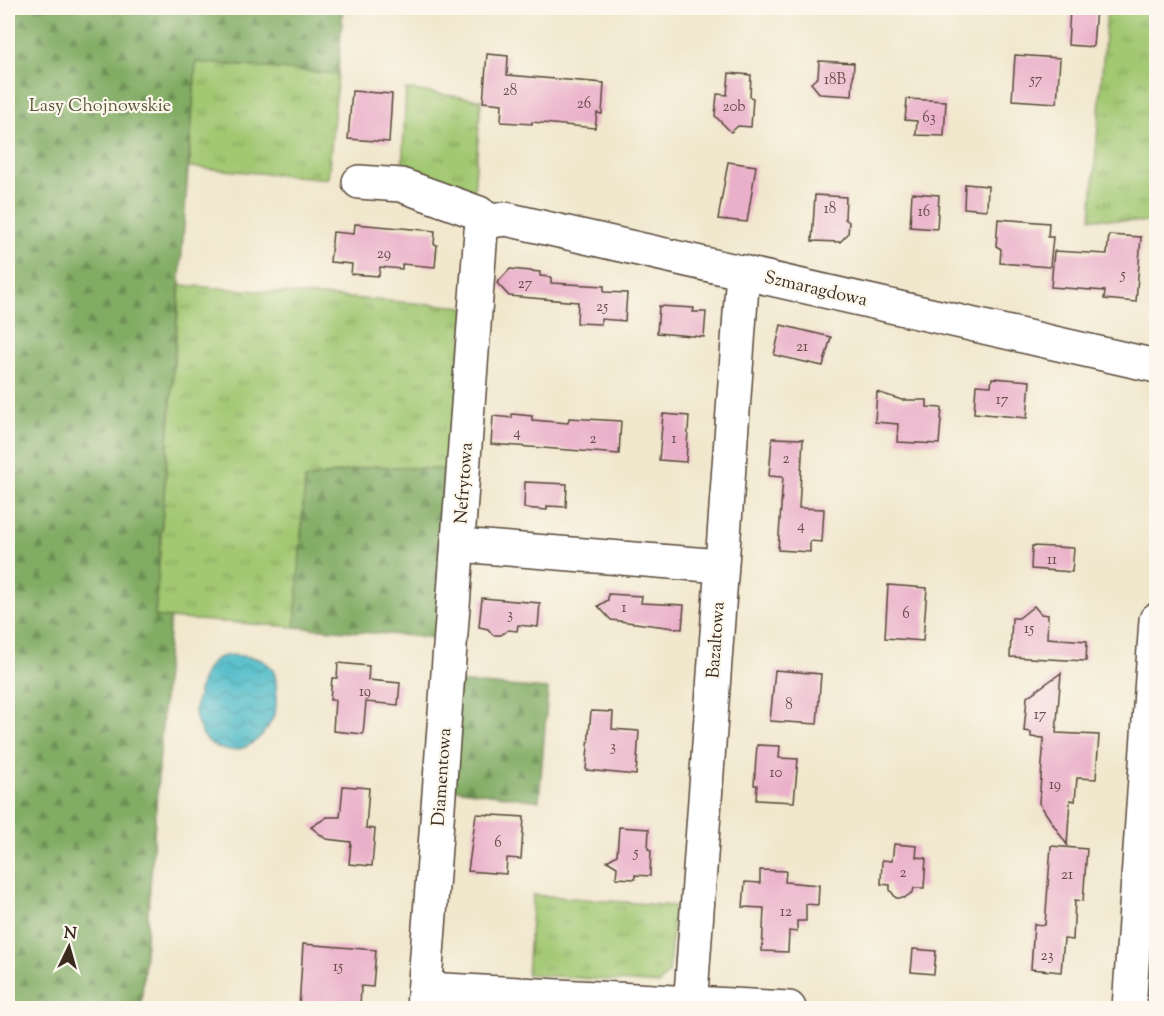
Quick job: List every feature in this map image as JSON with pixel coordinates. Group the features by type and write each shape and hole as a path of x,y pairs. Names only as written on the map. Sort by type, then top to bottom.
{"street":[{"path":"359,182 401,185 479,213 485,226"},
{"name":"Szmaragdowa","path":"485,226 506,219 1156,366"},
{"name":"Nefrytowa","path":"485,226 459,545 721,566"},
{"name":"Bazaltowa","path":"690,1006 743,272"},
{"name":"Diamentowa","path":"424,999 459,545"},
{"path":"1129,1008 1156,620"},
{"path":"424,999 789,1008"}],"green space":[{"name":"Lasy Chojnowskie","path":"8,8 343,8 338,74 196,62 155,616 170,618 141,1008 8,1008"},
{"path":"1107,8 1156,8 1156,223 1091,218"},
{"path":"196,62 338,74 328,179 189,167"},
{"path":"406,89 481,100 474,192 402,172"},
{"path":"180,285 465,307 452,470 374,466 305,479 295,627 155,617"},
{"path":"374,466 452,470 439,638 295,627 305,479"},
{"path":"456,682 548,689 539,801 448,788"},
{"path":"533,895 674,906 669,972 659,984 527,974"}],"water":[{"path":"229,655 263,661 273,670 276,678 276,709 268,728 245,747 232,750 220,748 209,742 200,730 195,713 201,683 207,669 216,659"}],"building":[{"path":"1070,8 1096,8 1093,47 1068,45"},
{"path":"487,54 508,56 507,75 604,83 602,114 597,113 595,128 532,122 532,124 501,122 502,104 483,102"},
{"path":"1015,55 1060,58 1057,103 1012,100"},
{"path":"819,61 854,63 852,96 820,94 811,83 818,77"},
{"path":"729,73 751,75 750,97 753,98 751,127 738,126 731,132 715,116 717,94 727,95"},
{"path":"352,91 392,94 389,142 348,139"},
{"path":"907,99 946,101 944,136 916,135 917,121 905,120"},
{"path":"728,162 756,166 747,222 718,219"},
{"path":"965,184 988,186 987,210 964,208"},
{"path":"912,193 939,195 937,229 910,227"},
{"path":"815,195 846,197 845,219 849,222 848,234 840,242 812,241"},
{"path":"998,219 1049,223 1048,237 1053,237 1050,267 1000,263 1001,249 996,246"},
{"path":"355,224 435,231 434,244 437,245 435,267 402,264 402,269 380,267 379,276 351,274 352,264 330,262 333,232 354,234"},
{"path":"1109,235 1141,237 1136,302 1104,299 1105,291 1051,287 1054,251 1107,254"},
{"path":"510,269 540,272 540,276 551,277 551,283 604,286 604,292 627,293 625,321 601,319 601,324 577,323 578,302 509,296 497,283"},
{"path":"659,306 694,308 693,312 706,312 704,337 657,333"},
{"path":"781,325 831,337 823,366 774,355"},
{"path":"992,378 1030,381 1027,418 974,413 976,385 991,386"},
{"path":"877,392 902,400 927,400 927,407 942,408 939,444 897,442 898,424 875,422"},
{"path":"512,414 532,416 532,420 568,423 569,418 621,421 619,454 491,444 493,416 512,418"},
{"path":"663,414 689,416 686,462 659,460"},
{"path":"772,438 803,439 799,508 824,509 822,542 810,541 810,552 778,550 783,477 769,476"},
{"path":"525,482 567,484 566,507 547,506 547,510 524,508"},
{"path":"1032,546 1074,548 1072,572 1031,569"},
{"path":"888,585 927,588 923,641 885,638"},
{"path":"608,594 642,596 641,603 684,605 682,629 611,620 598,606 608,600"},
{"path":"482,598 540,603 538,627 518,625 517,631 508,630 501,635 493,635 488,629 479,627"},
{"path":"1034,606 1041,614 1048,615 1047,638 1087,641 1086,661 1010,657 1012,618 1019,618"},
{"path":"338,663 369,666 368,680 400,683 398,705 366,702 363,734 333,731 335,700 330,700 332,678 337,678"},
{"path":"775,670 821,674 817,724 770,721"},
{"path":"1061,673 1056,733 1099,735 1096,779 1077,778 1075,801 1070,800 1067,845 1039,803 1044,738 1031,737 1031,732 1024,731 1027,697"},
{"path":"591,711 613,712 612,729 639,731 636,775 586,770"},
{"path":"757,745 780,746 779,758 798,759 794,802 756,800 757,785 754,785"},
{"path":"343,786 369,788 366,828 375,829 372,866 349,864 351,842 326,839 311,827 327,817 340,817"},
{"path":"476,814 524,817 521,859 507,858 506,874 468,871"},
{"path":"619,827 649,829 650,876 635,875 635,879 616,878 617,867 607,861 617,855"},
{"path":"894,844 917,846 916,857 926,858 924,888 914,888 913,892 904,898 896,898 890,890 890,885 881,884 882,860 892,861"},
{"path":"1051,846 1087,849 1083,901 1075,900 1073,940 1064,939 1061,972 1031,969 1034,924 1045,925"},
{"path":"760,870 786,871 785,882 819,885 818,905 806,904 806,921 797,921 797,932 789,931 788,952 762,951 764,908 743,907 745,882 760,883"},
{"path":"303,944 376,950 373,987 361,986 360,1008 299,1008"},
{"path":"913,949 936,951 934,974 911,972"}]}
